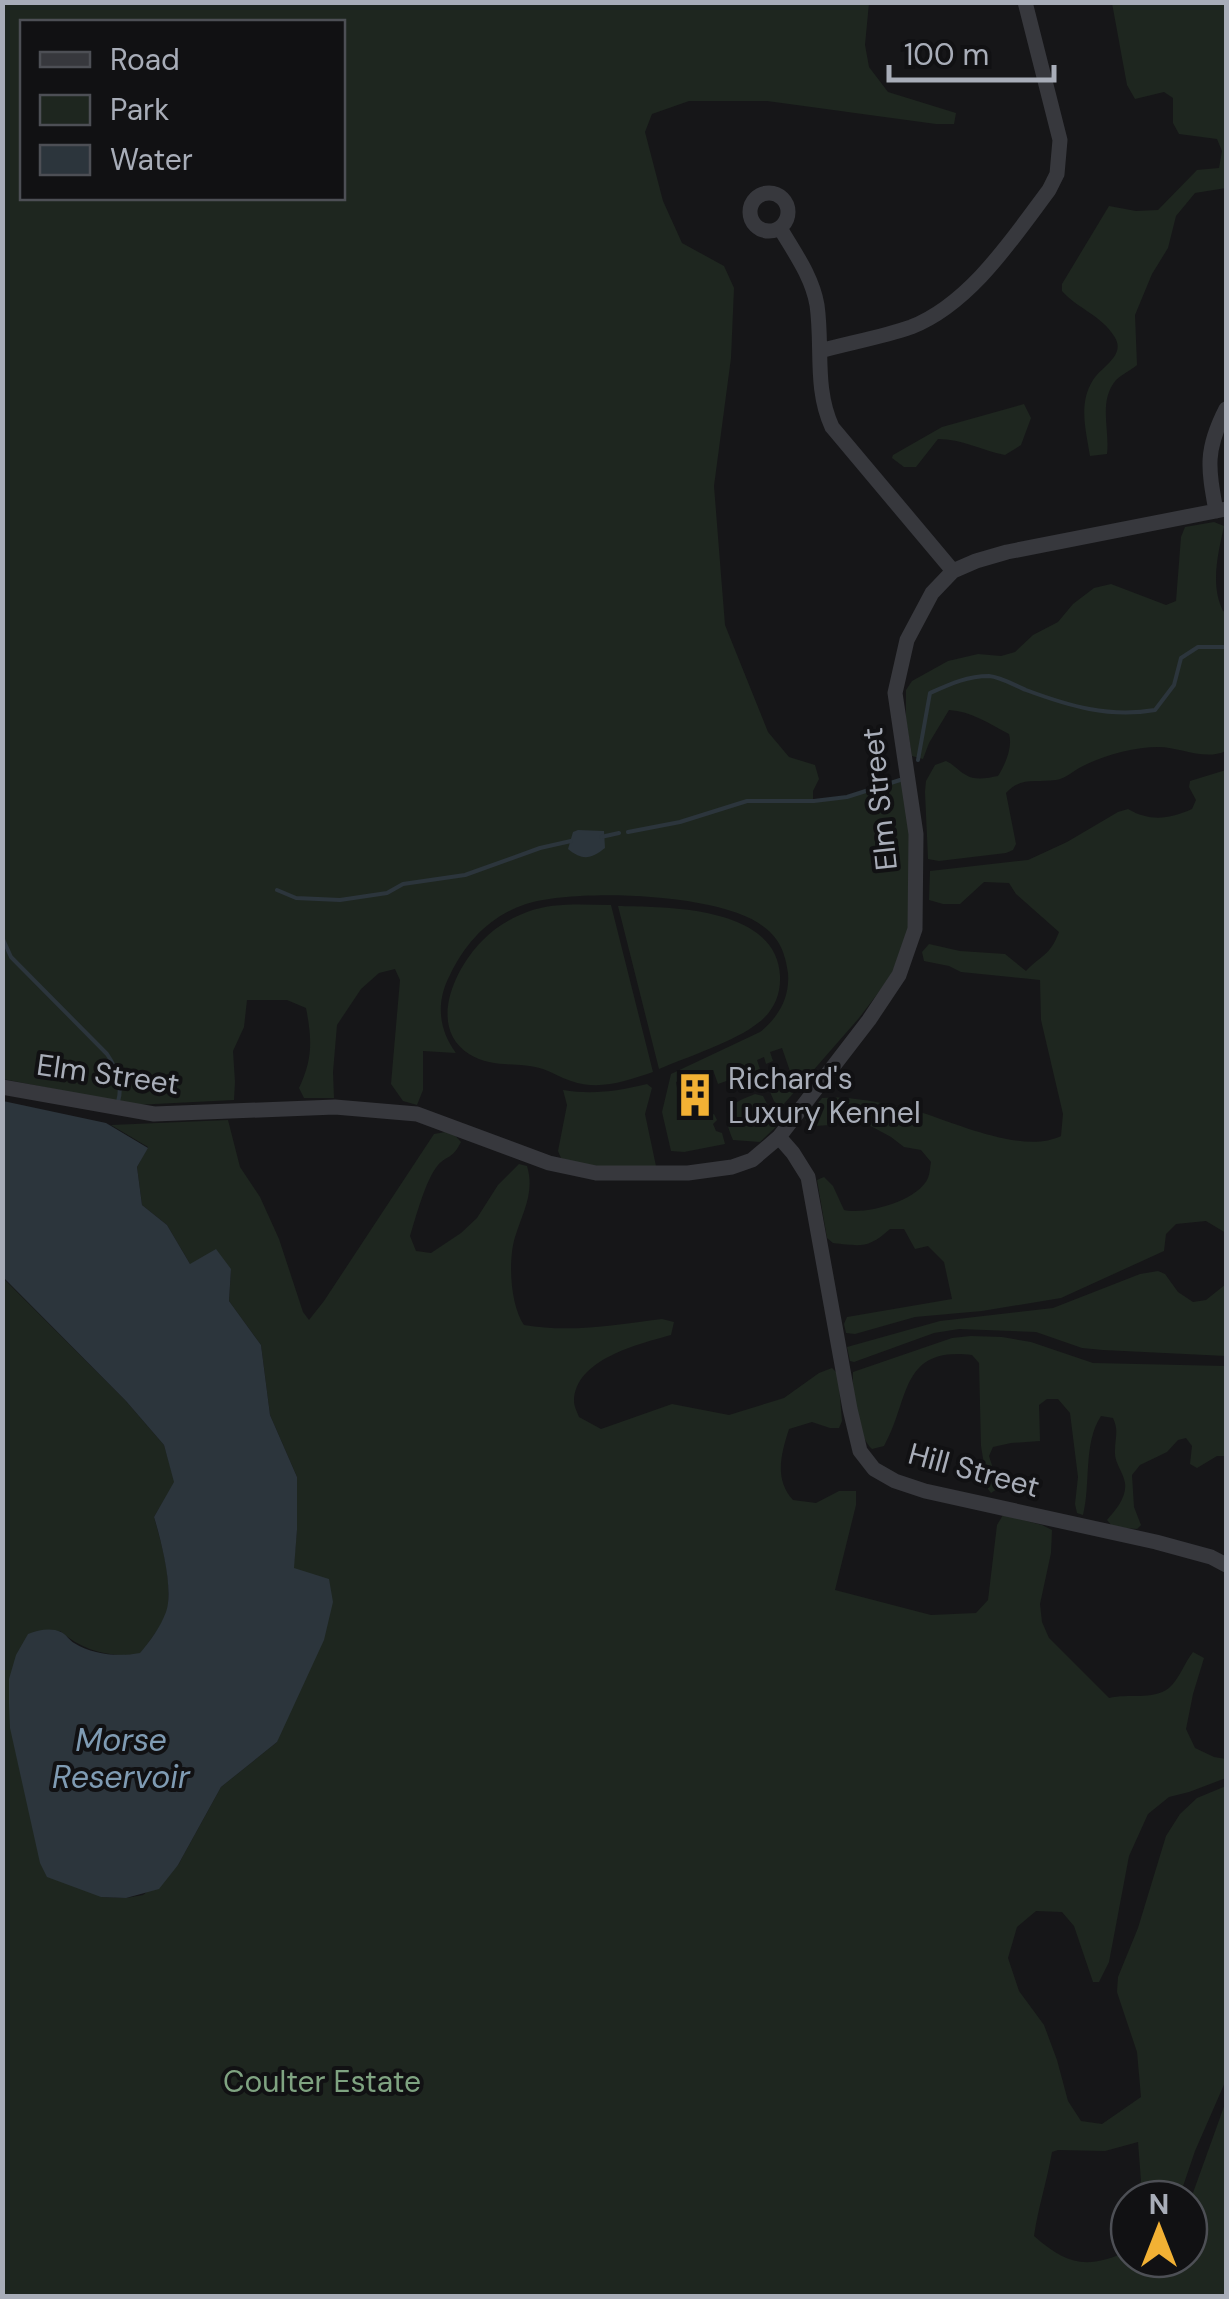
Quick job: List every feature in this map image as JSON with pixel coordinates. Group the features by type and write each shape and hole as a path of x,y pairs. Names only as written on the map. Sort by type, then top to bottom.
{"street":[{"path":"820,350 911,326 941,311 982,276 1049,190 1057,174 1060,140 1025,2"},
{"path":"780,228 809,278 816,302 819,386 832,428 953,571 1007,552 1221,510 1208,461 1214,432 1226,409"},
{"name":"Elm Street","path":"2,1087 154,1114 334,1107 418,1114 550,1164 596,1173 666,1174 732,1167 752,1160 778,1137 868,1020 898,975 916,929 916,834 895,693 907,640 932,592 953,571"},
{"name":"Hill Street","path":"778,1137 794,1153 808,1177 850,1409 860,1451 874,1469 925,1491 1156,1542 1226,1565"}],"green space":[{"path":"2,3 869,3 865,45 869,67 888,92 956,113 954,124 767,101 689,101 652,114 645,132 663,201 682,243 724,266 734,288 731,358 714,486 725,625 768,732 789,757 815,765 819,779 813,801 847,797 900,780 906,795 911,823 911,921 891,976 780,1107 766,1083 792,1077 782,1048 770,1052 773,1061 766,1064 764,1057 757,1060 760,1069 718,1084 713,1070 676,1082 680,1105 690,1102 696,1120 714,1114 717,1120 713,1124 722,1133 725,1144 684,1152 671,1151 662,1112 671,1074 760,1032 782,1006 788,973 774,936 744,916 717,907 648,897 549,899 513,909 490,923 472,941 450,975 441,1015 456,1053 423,1051 423,1090 417,1105 403,1101 391,1084 400,980 395,969 379,973 361,989 337,1025 334,1098 304,1098 299,1088 309,1058 306,1008 287,1000 247,1000 244,1027 233,1051 234,1100 135,1105 3,1079"},
{"path":"1112,3 1226,3 1226,188 1195,193 1176,216 1168,248 1135,315 1137,365 1116,380 1107,397 1107,454 1090,456 1084,417 1088,389 1115,355 1117,343 1103,323 1062,291 1062,284 1109,206 1158,210 1197,170 1219,168 1222,151 1217,139 1179,134 1173,123 1173,98 1164,92 1135,99 1127,85"},
{"path":"1024,404 1031,418 1021,445 1005,455 938,439 916,467 904,467 892,458 942,427"},
{"path":"1214,522 1224,526 1216,580 1219,601 1226,612 1226,751 1209,755 1140,748 1100,758 1059,779 1017,784 1006,793 1016,844 1013,850 939,861 928,859 925,792 935,765 946,761 973,778 998,776 1008,756 1010,739 1009,734 980,719 949,710 923,759 912,756 906,690 912,681 948,661 1015,652 1033,635 1058,622 1094,588 1111,584 1166,605 1176,601 1185,527"},
{"path":"1226,770 1226,1233 1206,1221 1176,1224 1166,1234 1164,1251 1061,1298 915,1317 855,1334 846,1333 847,1317 952,1299 944,1262 928,1246 915,1249 904,1229 890,1229 864,1245 833,1243 827,1238 817,1180 824,1177 833,1186 844,1210 865,1210 903,1200 914,1193 928,1178 931,1162 921,1150 904,1147 867,1124 848,1119 814,1126 805,1120 822,1098 859,1099 900,1107 1011,1140 1046,1141 1061,1136 1063,1114 1041,1020 1040,980 961,972 924,961 922,952 929,944 1005,954 1026,971 1049,951 1059,932 1009,883 984,882 960,904 929,900 930,871 1028,860 1128,809 1152,817 1184,812 1192,809 1196,800 1190,781"},
{"path":"611,905 653,1072 612,1084 582,1084 543,1069 478,1059 456,1043 448,1014 450,998 463,966 487,936 509,920 537,909"},
{"path":"618,906 716,915 740,923 760,936 774,953 780,976 772,1008 737,1036 659,1069"},
{"path":"647,1084 652,1088 645,1114 656,1166 586,1166 561,1158 558,1151 567,1105 563,1090 605,1092"},
{"path":"755,1094 763,1096 778,1125 760,1142 733,1140 728,1110"},
{"name":"Coulter Estate","path":"228,1120 240,1167 260,1197 279,1239 309,1320 434,1134 451,1131 461,1142 438,1165 425,1189 410,1236 416,1251 431,1253 461,1233 477,1218 498,1185 519,1164 527,1166 529,1193 515,1237 511,1270 513,1294 524,1325 575,1328 662,1319 674,1322 671,1335 611,1356 585,1374 574,1401 579,1417 601,1429 672,1404 729,1415 784,1398 832,1368 838,1374 842,1421 839,1428 812,1422 789,1429 781,1475 793,1500 816,1503 839,1491 856,1491 835,1590 931,1615 976,1613 988,1600 997,1525 1003,1515 1052,1530 1040,1604 1042,1622 1049,1638 1109,1698 1162,1692 1175,1681 1193,1652 1204,1658 1186,1729 1195,1748 1226,1759 1226,1778 1169,1797 1148,1814 1129,1856 1109,1962 1099,1982 1093,1982 1074,1926 1062,1912 1036,1911 1017,1927 1008,1958 1019,1991 1044,2025 1068,2101 1081,2121 1102,2124 1141,2097 1137,2052 1117,1992 1118,1977 1138,1928 1166,1836 1180,1814 1197,1798 1226,1786 1226,2080 1185,2179 1141,2179 1138,2142 1105,2151 1052,2152 1034,2236 1057,2254 1078,2262 1109,2257 1109,2279 1209,2279 1209,2179 1198,2179 1226,2101 1226,2296 3,2296 2,1277 126,1401 164,1445 175,1482 154,1517 167,1572 167,1611 140,1654 97,1651 60,1631 9,1704 101,1897 143,1895 178,1865 221,1787 277,1742 297,1530 297,1477 270,1415 261,1345 229,1301 231,1269 190,1264 167,1225 142,1205 137,1167 148,1147 111,1125"},
{"path":"1158,1271 1193,1302 1206,1300 1226,1284 1226,1356 1082,1348 1036,1332 959,1329 934,1333 850,1361 847,1347 940,1321 1053,1308 1140,1274"},
{"path":"952,1338 1031,1342 1093,1363 1226,1366 1226,1456 1217,1456 1197,1468 1190,1464 1192,1446 1186,1438 1178,1440 1167,1452 1140,1465 1132,1475 1134,1507 1141,1525 1137,1529 1113,1527 1107,1520 1125,1488 1115,1455 1113,1418 1101,1416 1095,1427 1083,1515 1077,1513 1075,1504 1078,1477 1070,1413 1058,1399 1047,1399 1039,1405 1040,1441 993,1447 989,1456 997,1489 991,1493 981,1446 979,1363 972,1355 948,1354 919,1368 910,1380 884,1446 872,1449 859,1424 853,1372"}],"water":[{"path":"604,831 605,848 587,857 573,853 568,849 573,832"},
{"name":"Morse Reservoir","path":"3,1101 106,1123 148,1148 137,1167 142,1205 167,1225 190,1264 216,1249 231,1269 229,1301 261,1345 270,1415 297,1477 294,1568 329,1579 333,1602 324,1640 277,1742 221,1787 178,1865 159,1889 126,1898 101,1897 47,1877 40,1863 10,1728 9,1679 28,1634 40,1630 57,1630 74,1643 98,1652 140,1653 161,1623 168,1603 166,1565 154,1517 174,1482 164,1445 126,1401 3,1277"}],"waterway":[{"path":"918,760 930,693 952,684 989,676 1089,709 1155,710 1174,685 1181,658 1198,647 1226,647"},
{"path":"628,832 680,822 747,801 847,797 900,780"},
{"path":"601,837 619,833"},
{"path":"277,890 296,898 340,900 387,893 403,884 465,875 571,841"},
{"path":"2,937 11,957 107,1054 118,1077 118,1102"}],"place":[{"name":"Richard's Luxury Kennel","path":"695,1095"}]}
